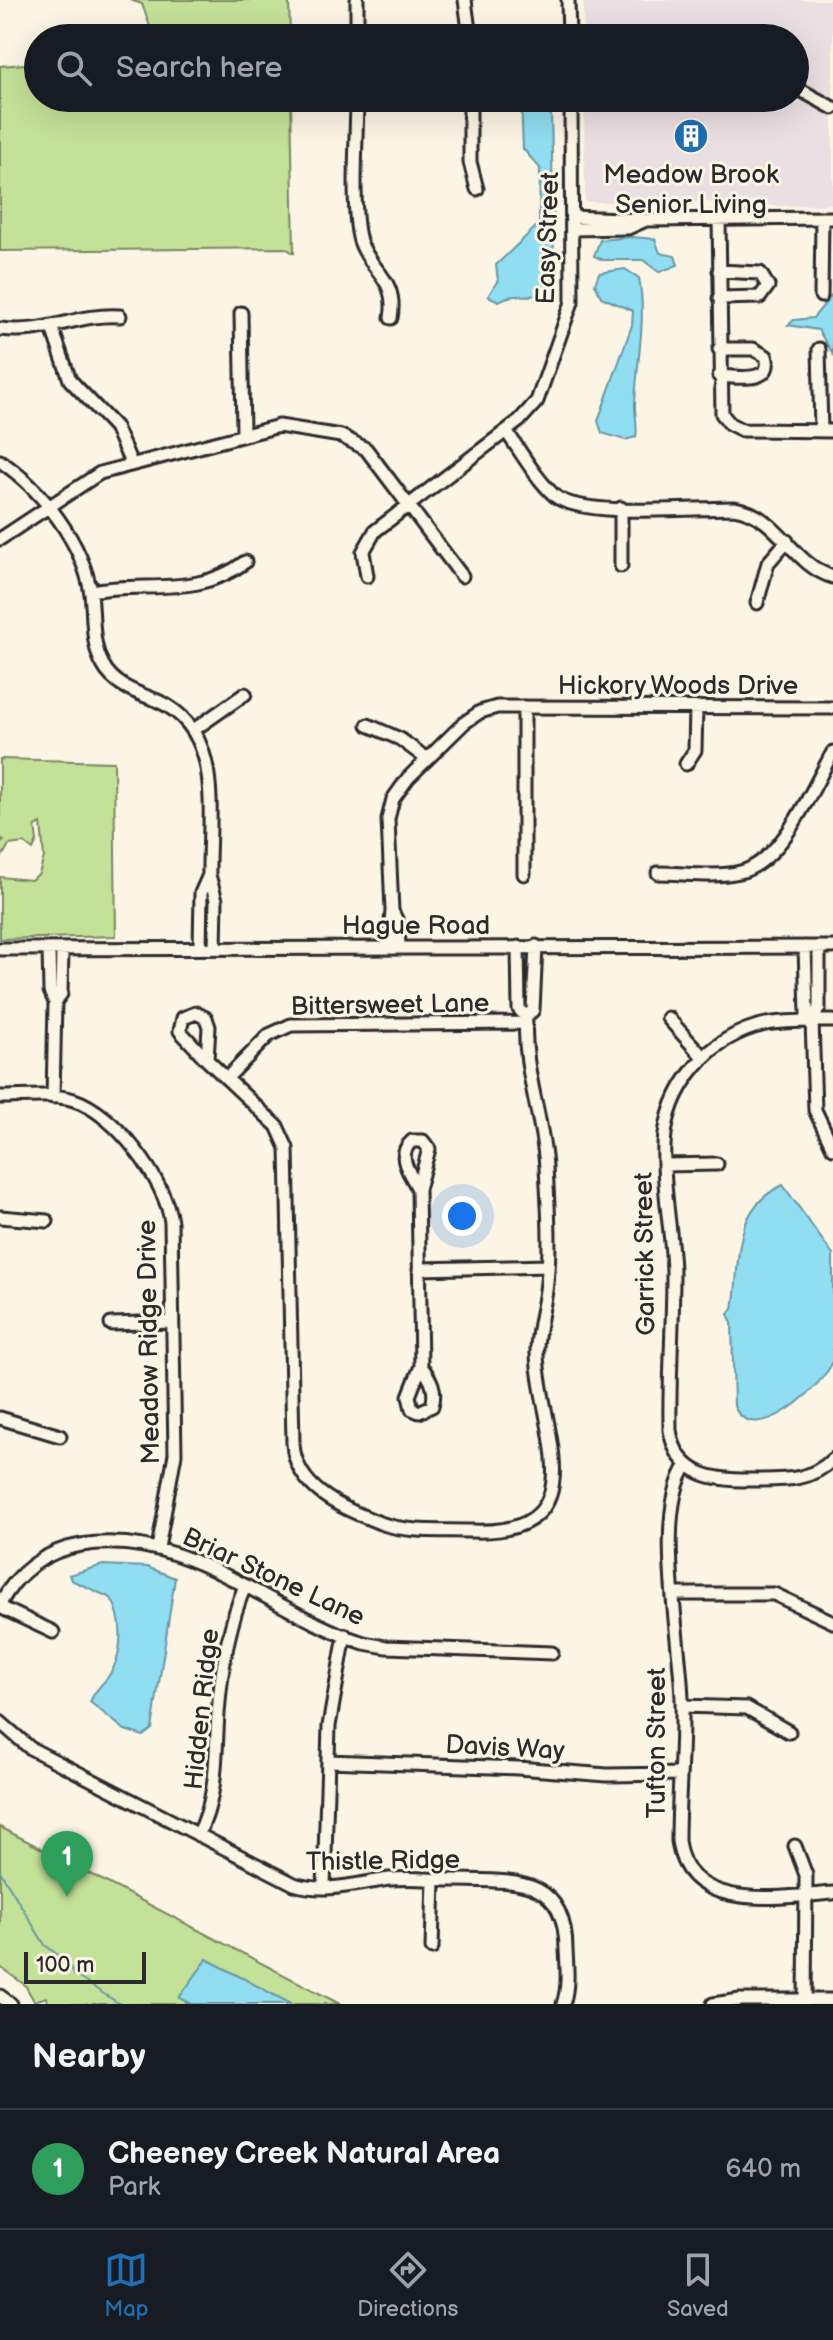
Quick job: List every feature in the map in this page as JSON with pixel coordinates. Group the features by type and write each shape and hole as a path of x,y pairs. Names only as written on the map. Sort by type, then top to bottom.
{"street":[{"path":"357,0 357,24"},
{"path":"465,0 468,24"},
{"path":"568,0 569,24"},
{"path":"809,95 833,108"},
{"path":"357,112 358,231 366,253 390,286 393,303 391,318"},
{"path":"470,112 470,162 477,189"},
{"name":"Easy Street","path":"367,576 363,561 369,537 535,405 568,315 573,291 571,112"},
{"path":"572,223 628,228 646,220 827,218 821,296"},
{"path":"719,219 721,411 734,427 749,431 827,431 819,349"},
{"path":"719,271 760,273 768,286 760,297 719,298"},
{"path":"241,313 243,433"},
{"path":"0,329 52,328 100,314 120,316"},
{"path":"52,328 59,357 70,380 115,427 131,463"},
{"path":"719,349 753,349 766,356 768,364 766,371 758,377 719,376"},
{"path":"0,539 86,480 131,463 279,426 350,440 372,455 462,576"},
{"path":"506,431 555,496 583,507 744,510 765,519 819,571 833,577"},
{"path":"0,461 23,478 47,506 76,551 91,591 97,649 109,675 120,684 171,708 195,729 205,751 209,875 216,900 215,948"},
{"path":"621,508 621,566"},
{"path":"757,603 768,563 787,541"},
{"path":"91,591 136,585 198,586 220,579 245,562"},
{"path":"195,729 245,694"},
{"name":"Hickory Woods Drive","path":"394,947 398,923 392,911 391,805 400,787 480,712 497,707 833,708"},
{"path":"524,707 524,874"},
{"path":"686,764 695,750 696,708"},
{"path":"368,725 400,739 427,759"},
{"path":"658,873 736,873 765,860 782,840 833,752"},
{"path":"200,948 201,893 209,875"},
{"path":"526,1020 533,1010 536,946"},
{"path":"207,1060 277,1126 287,1148 293,1453 303,1477 320,1493 374,1520 407,1528 504,1531 531,1519 544,1505 553,1480 551,1427 537,1351 548,1266 546,1166 528,1061 526,1020 519,1009 518,947"},
{"path":"805,947 807,1014 812,1021"},
{"path":"819,947 819,1008 812,1021 815,1110 833,1148"},
{"name":"Hague Road","path":"0,949 833,947"},
{"path":"53,1097 55,1002 50,991 55,950"},
{"path":"668,1018 703,1057"},
{"name":"Bittersweet Lane","path":"227,1078 269,1035 291,1025 526,1020"},
{"name":"Garrick Street","path":"687,1465 677,1452 670,1430 673,1272 664,1165 670,1111 679,1090 703,1057 729,1039 756,1027 833,1021"},
{"name":"Meadow Ridge Drive","path":"0,1097 53,1097 78,1102 93,1110 139,1154 157,1178 171,1222 174,1467 158,1548"},
{"path":"664,1165 717,1164"},
{"path":"418,1189 421,1366"},
{"path":"0,1217 47,1221"},
{"path":"419,1269 548,1266"},
{"path":"111,1324 172,1322"},
{"path":"0,1418 60,1436"},
{"path":"687,1465 712,1479 789,1480 810,1476 833,1459"},
{"name":"Tufton Street","path":"687,1465 671,1497 673,1594 682,1706 679,1849 683,1863 697,1881 730,1895 833,1893"},
{"name":"Briar Stone Lane","path":"0,1605 28,1568 60,1550 102,1543 158,1548 195,1561 345,1635 386,1647 552,1653"},
{"name":"Hidden Ridge","path":"198,1835 214,1796 218,1705 232,1622 245,1586"},
{"path":"673,1594 774,1594 833,1622"},
{"path":"0,1605 53,1632"},
{"path":"324,1888 331,1710 345,1635"},
{"path":"682,1706 742,1706 789,1732"},
{"name":"Thistle Ridge","path":"0,1722 30,1748 294,1884 324,1888 399,1879 518,1882 537,1888 549,1898 566,1929 567,1988 563,2004"},
{"name":"Davis Way","path":"328,1761 518,1768 607,1775 679,1774"},
{"path":"795,1846 804,1867 806,1895 805,2002"},
{"path":"432,1948 434,1880"},
{"path":"0,1996 11,2004"},
{"path":"713,2004 740,2000 833,2000"}],"shaded area":[{"path":"583,0 833,0 833,204 773,206 748,202 585,202 584,112 809,112 809,24 584,24"}],"green space":[{"path":"130,0 289,0 290,24 149,24 142,4"},
{"path":"24,64 24,112 291,112 294,253 285,248 0,251 0,66"},
{"path":"0,759 114,762 116,936 0,939 0,877 31,880 39,874 44,857 41,823 35,827 37,841 33,850 24,843 9,845 0,860 0,844 4,841 0,837"},
{"path":"0,1827 340,2004 48,2004 47,1997 34,2001 25,1985 0,1967"}],"water":[{"path":"522,112 551,112 554,243 550,284 545,291 533,296 506,297 499,301 488,296 498,280 496,265 539,224 540,168 523,149"},
{"path":"632,237 655,239 660,253 675,256 678,265 659,272 643,260 603,260 594,256 600,240"},
{"path":"625,269 639,278 642,310 635,406 637,433 636,437 625,440 602,433 598,421 632,325 633,311 601,297 595,284 599,273"},
{"path":"833,294 833,354 818,330 788,325 794,320 813,318"},
{"path":"783,1185 833,1255 833,1361 803,1398 771,1418 756,1421 744,1418 734,1406 732,1323 728,1314 733,1309 738,1256 746,1223 766,1195"},
{"path":"103,1565 147,1567 175,1578 152,1729 143,1736 125,1730 90,1702 117,1659 120,1627 111,1598 71,1580 69,1575"},
{"path":"207,1959 291,2004 191,2004 179,1998"}],"waterway":[{"path":"0,1871 45,1945 68,1963 74,1975 120,2004"}],"place":[{"name":"Meadow Brook Senior Living","path":"691,136"},
{"name":"Cheeney Creek Natural Area","path":"67,1897"}]}
